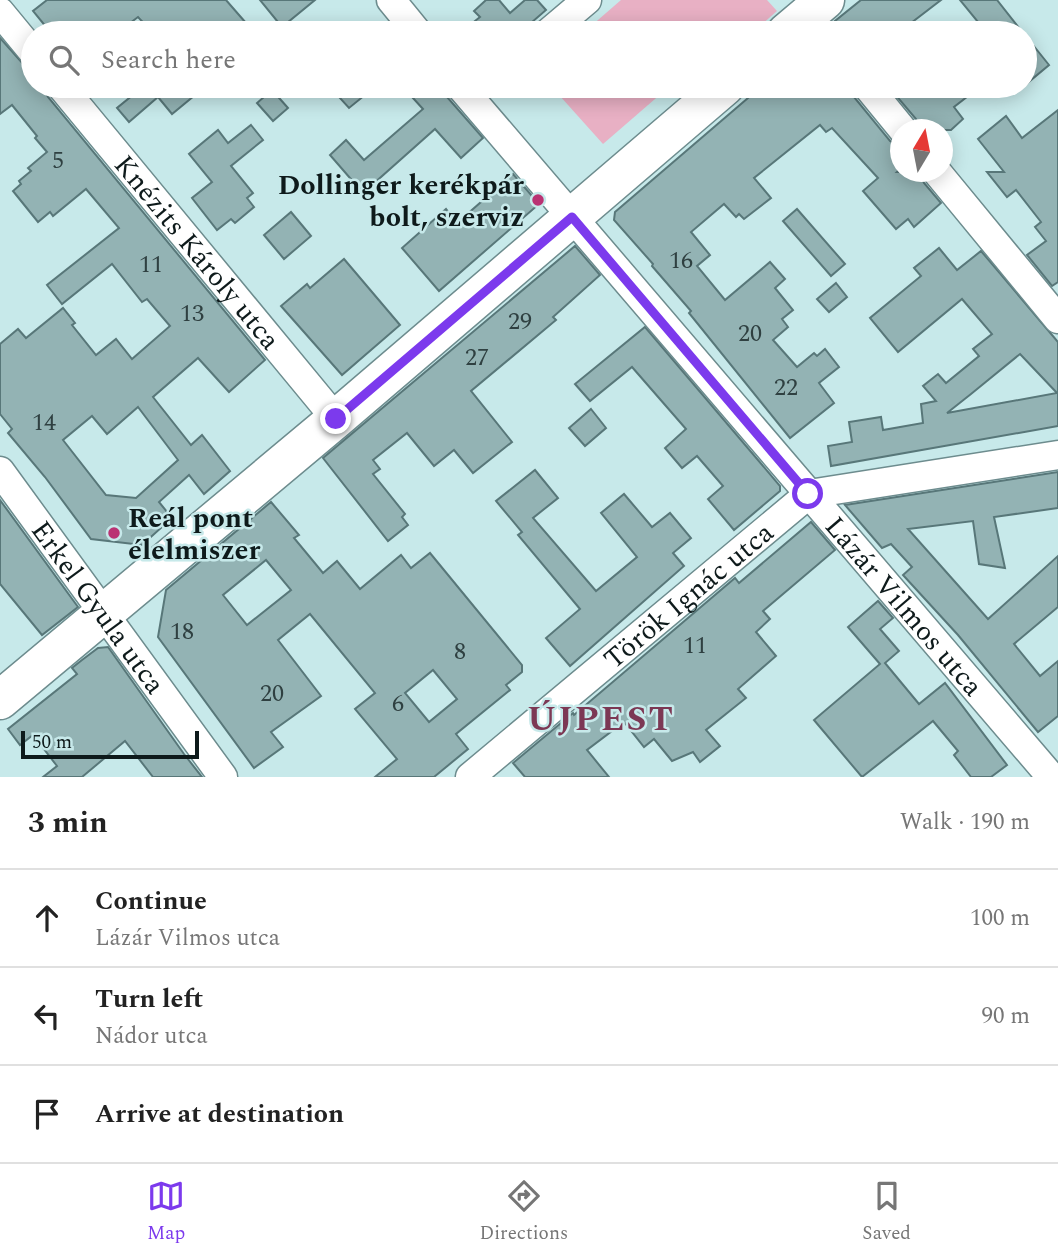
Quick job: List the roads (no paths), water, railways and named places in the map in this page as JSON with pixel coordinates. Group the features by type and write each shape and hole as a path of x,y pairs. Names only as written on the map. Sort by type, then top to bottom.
{"street":[{"path":"391,0 408,21"},
{"path":"562,21 587,0"},
{"path":"0,12 21,37"},
{"name":"Knézits Károly utca","path":"71,98 336,419"},
{"name":"Lázár Vilmos utca","path":"478,98 572,217 1049,771"},
{"path":"0,700 336,419 711,98"},
{"path":"877,98 894,119"},
{"path":"945,182 1058,319"},
{"path":"808,494 1058,455"},
{"name":"Erkel Gyula utca","path":"0,471 223,777"},
{"name":"Török Ignác utca","path":"470,777 808,494"}],"place":[{"name":"Dollinger kerékpár bolt, szerviz","path":"538,200"},
{"name":"Reál pont élelmiszer","path":"114,533"}],"district":[{"name":"ÚJPEST","path":"601,718"}]}
